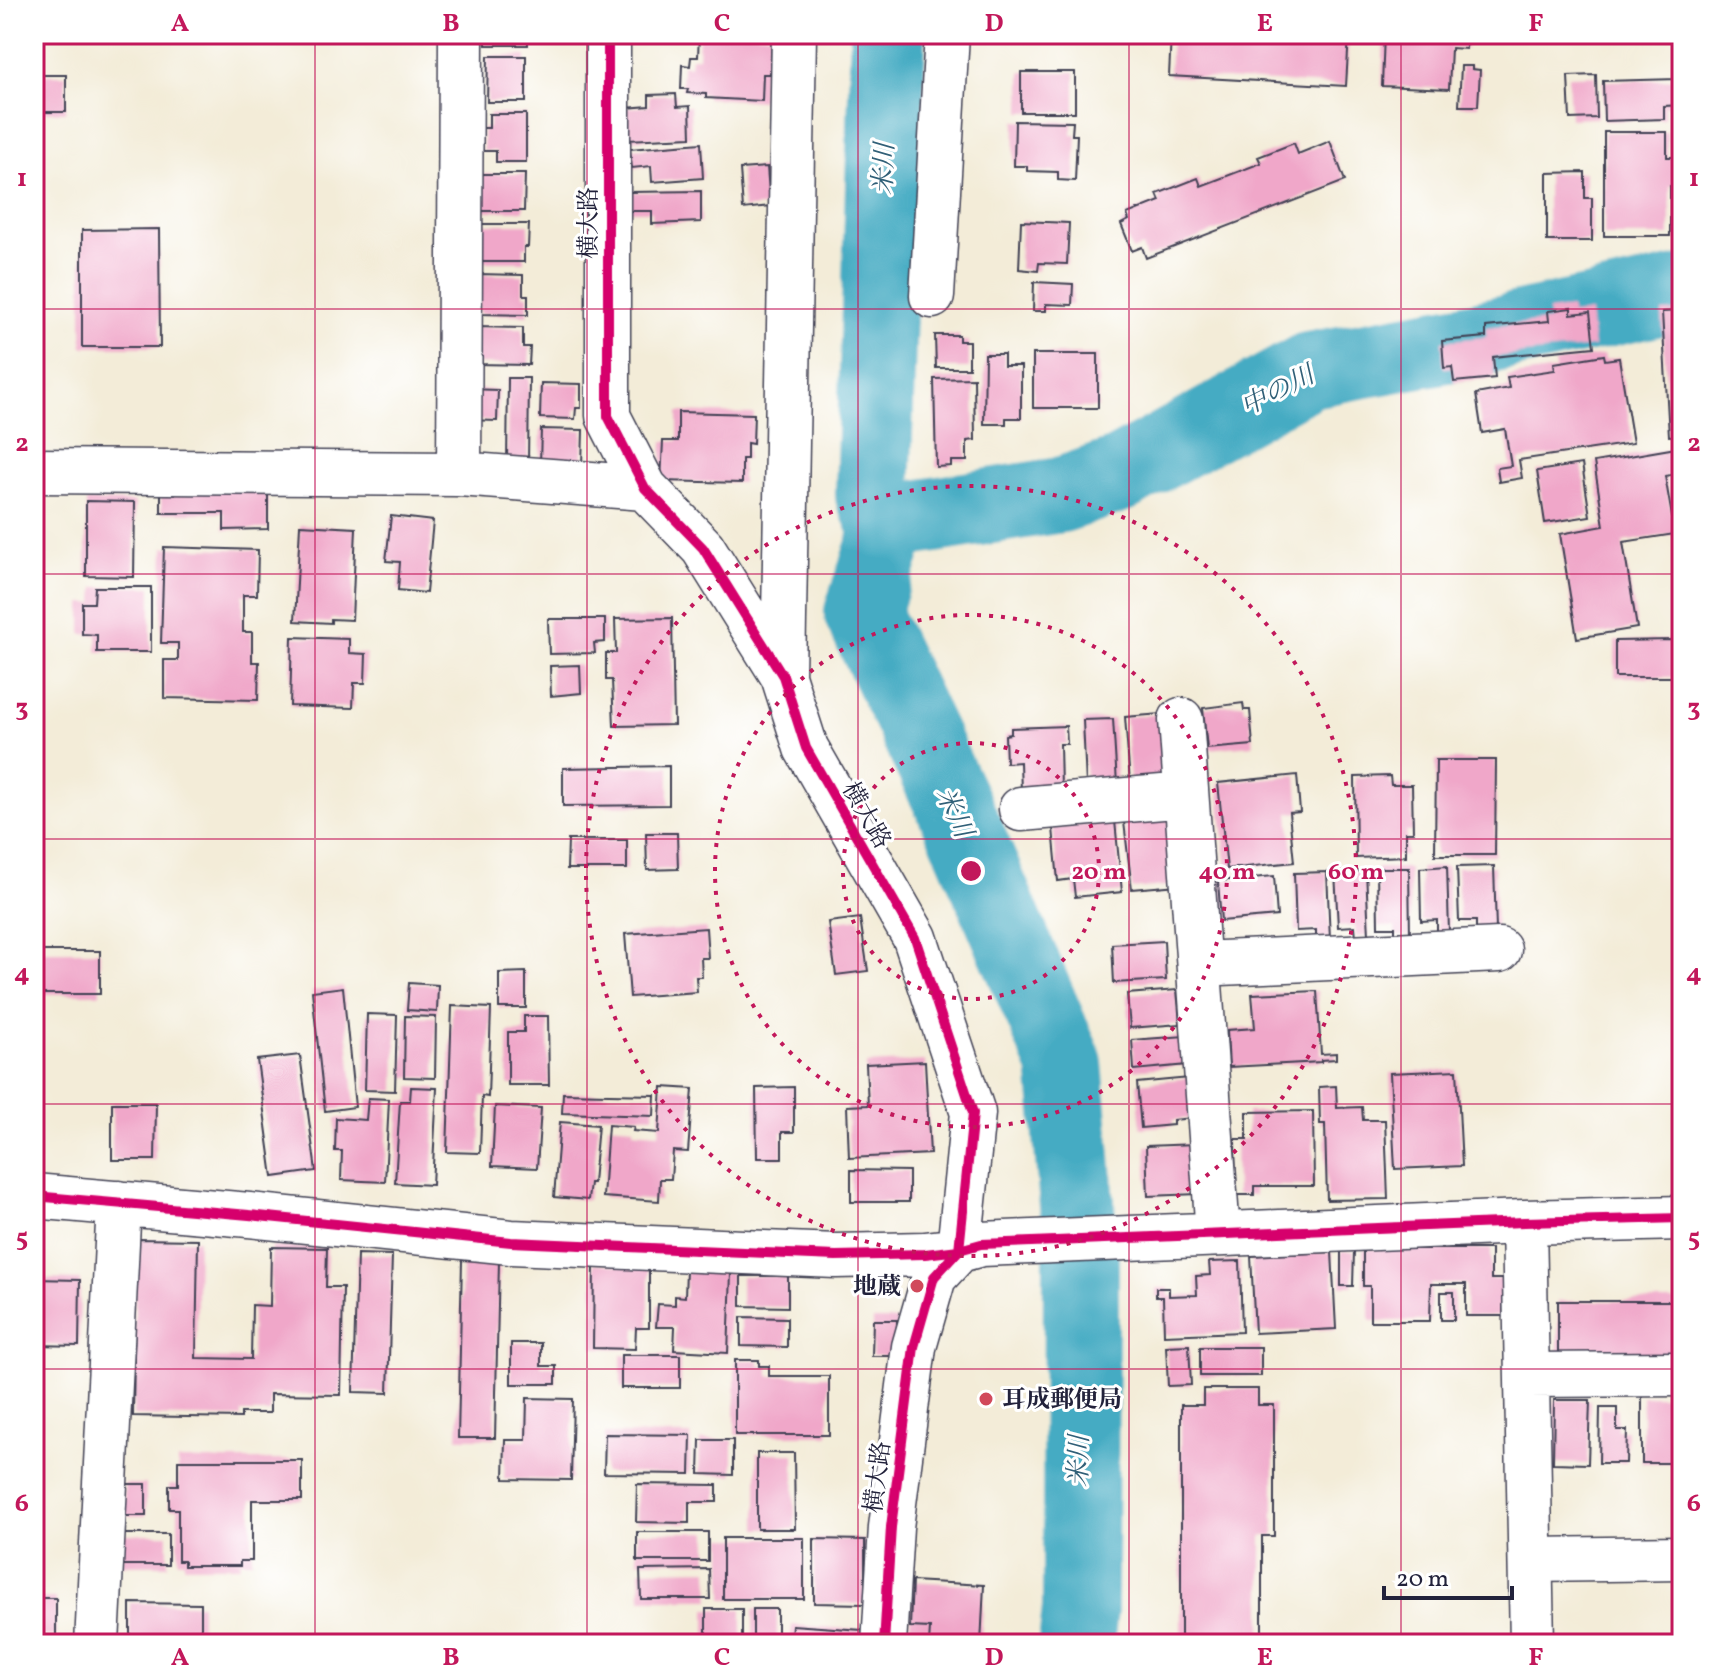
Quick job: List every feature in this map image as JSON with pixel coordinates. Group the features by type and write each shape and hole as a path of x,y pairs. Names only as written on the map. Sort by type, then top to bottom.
{"street":[{"path":"459,474 461,34"},
{"name":"横大路","path":"608,34 608,416 645,488 703,548 783,676 806,748 915,938 973,1113 959,1250 934,1277 914,1347 891,1527 884,1644"},
{"path":"783,676 794,34"},
{"path":"932,296 947,34"},
{"path":"34,471 459,474 645,488"},
{"path":"1181,720 1218,1234"},
{"path":"1021,809 1186,795"},
{"path":"1199,964 1499,950"},
{"path":"34,1196 511,1242 836,1256 925,1254 981,1244 1682,1218"},
{"path":"97,1644 119,1203"},
{"path":"1524,1222 1532,1644"},
{"path":"1527,1375 1682,1374"},
{"path":"1531,1560 1682,1558"}],"building":[{"path":"486,34 528,34 528,45 486,45"},
{"path":"699,34 772,34 770,74 763,74 762,101 706,98 706,94 687,93 688,89 681,89 682,65 690,66 691,57 698,57"},
{"path":"1171,34 1349,34 1346,86 1169,76"},
{"path":"1384,34 1466,34 1466,49 1451,48 1449,89 1382,86"},
{"path":"1676,40 1682,40 1682,105 1664,106 1664,119 1604,121 1603,81 1678,79"},
{"path":"488,56 526,56 526,102 487,102"},
{"path":"1461,66 1480,70 1478,106 1459,106"},
{"path":"1021,72 1075,72 1075,112 1021,112"},
{"path":"34,75 66,75 66,112 34,112"},
{"path":"1596,75 1597,118 1570,119 1568,76"},
{"path":"676,94 677,107 690,106 691,137 627,140 626,108 649,106 649,95"},
{"path":"489,114 526,114 526,162 496,162 496,151 483,151 483,128 489,128"},
{"path":"1015,121 1073,122 1072,135 1077,135 1075,181 1058,180 1058,172 1027,171 1027,166 1014,166"},
{"path":"1604,132 1667,132 1667,157 1681,157 1681,186 1670,186 1670,236 1604,236"},
{"path":"1330,141 1345,181 1146,258 1142,247 1132,251 1121,224 1129,220 1127,214 1160,201 1157,194 1198,178 1201,186 1261,163 1258,157 1294,143 1298,154"},
{"path":"701,143 703,178 652,182 651,166 632,168 630,149"},
{"path":"767,167 770,206 743,209 740,169"},
{"path":"1585,172 1585,198 1592,198 1592,241 1547,241 1547,173"},
{"path":"481,174 525,174 524,211 480,211"},
{"path":"701,191 701,222 652,224 652,211 630,211 629,192"},
{"path":"1021,221 1069,223 1067,264 1039,263 1038,271 1019,269"},
{"path":"480,224 529,224 524,262 479,262"},
{"path":"159,229 160,347 82,347 82,230"},
{"path":"479,274 523,275 523,295 528,295 528,315 479,314"},
{"path":"1034,282 1073,284 1072,305 1046,304 1046,311 1033,311"},
{"path":"1571,308 1571,314 1590,312 1594,347 1493,357 1495,378 1454,382 1452,367 1444,368 1442,341 1486,337 1486,327 1549,321 1548,311"},
{"path":"1682,311 1682,435 1669,436 1662,312"},
{"path":"476,327 523,328 523,347 530,347 529,365 475,364"},
{"path":"935,335 959,335 959,341 969,341 969,368 936,368"},
{"path":"985,354 1004,354 1004,366 1021,366 1021,418 1006,418 1006,424 984,424"},
{"path":"1033,354 1098,354 1098,408 1033,408"},
{"path":"1604,355 1605,360 1619,358 1633,443 1519,460 1522,478 1499,482 1497,468 1511,466 1505,429 1482,433 1476,394 1509,388 1507,377 1555,370 1554,363"},
{"path":"508,378 529,378 528,465 507,464"},
{"path":"974,378 975,440 967,441 967,461 951,461 951,466 936,467 934,379"},
{"path":"541,383 581,384 581,408 576,408 575,419 540,418"},
{"path":"467,389 498,390 497,421 466,420"},
{"path":"678,412 754,414 753,444 747,443 747,459 742,459 742,483 661,481 663,441 678,441"},
{"path":"541,429 583,430 582,466 540,465"},
{"path":"1682,447 1682,473 1665,476 1675,534 1623,542 1637,628 1577,638 1560,534 1604,526 1594,462"},
{"path":"1582,464 1590,516 1545,523 1537,471"},
{"path":"268,479 268,529 224,530 224,513 161,513 161,480"},
{"path":"86,501 135,502 134,577 86,576"},
{"path":"391,516 433,521 426,593 398,590 400,562 386,561"},
{"path":"300,525 356,528 352,620 331,619 331,623 295,621"},
{"path":"164,547 258,550 257,595 243,595 243,632 252,632 252,662 259,662 258,700 164,698 164,660 178,660 178,643 161,643"},
{"path":"95,587 151,587 151,652 97,652 97,635 82,634 82,603 94,603"},
{"path":"672,618 674,725 614,726 612,680 606,680 606,653 616,653 615,619"},
{"path":"548,619 605,619 605,642 594,643 595,653 549,654"},
{"path":"292,637 349,639 349,653 366,654 365,683 354,683 353,708 290,706"},
{"path":"1673,640 1673,677 1615,677 1615,641"},
{"path":"580,665 581,693 551,696 550,666"},
{"path":"1243,703 1244,710 1250,710 1253,745 1207,749 1203,708"},
{"path":"1161,714 1165,779 1130,782 1125,717"},
{"path":"1113,719 1117,784 1086,785 1083,720"},
{"path":"1066,726 1067,744 1060,744 1061,789 1021,791 1020,762 1006,763 1005,735 1011,734 1011,728"},
{"path":"1436,760 1496,760 1495,855 1435,855"},
{"path":"669,766 669,805 563,806 563,768"},
{"path":"1297,775 1300,812 1289,813 1294,862 1227,869 1218,783"},
{"path":"1390,776 1391,785 1412,785 1413,832 1406,832 1406,856 1356,858 1355,777"},
{"path":"1168,817 1178,885 1132,889 1124,822"},
{"path":"1115,821 1122,892 1075,897 1073,879 1058,881 1053,828"},
{"path":"646,833 677,833 678,869 647,870"},
{"path":"568,840 627,840 627,869 567,869"},
{"path":"1447,866 1449,932 1437,933 1437,920 1421,921 1420,868"},
{"path":"1494,866 1496,930 1476,931 1476,921 1459,921 1457,867"},
{"path":"1377,868 1409,868 1410,936 1395,936 1395,927 1378,927"},
{"path":"1366,871 1369,936 1356,937 1355,926 1338,927 1335,872"},
{"path":"1327,872 1330,939 1316,939 1316,930 1296,931 1294,873"},
{"path":"1274,876 1277,916 1221,921 1218,881"},
{"path":"860,918 868,971 836,975 828,922"},
{"path":"706,928 708,958 701,958 702,977 696,977 697,992 630,997 625,934"},
{"path":"1164,941 1166,980 1114,983 1112,944"},
{"path":"34,951 100,951 100,994 34,994"},
{"path":"526,972 526,1008 499,1008 499,973"},
{"path":"409,983 438,985 437,1012 407,1010"},
{"path":"343,987 355,1107 325,1111 312,991"},
{"path":"1177,990 1180,1024 1130,1028 1127,994"},
{"path":"1317,991 1321,1054 1336,1053 1336,1059 1229,1067 1227,1030 1255,1028 1252,994"},
{"path":"452,1006 491,1008 488,1097 482,1096 480,1153 447,1152"},
{"path":"367,1014 397,1015 395,1091 365,1090"},
{"path":"405,1016 436,1017 435,1078 404,1077"},
{"path":"524,1016 548,1016 549,1085 508,1085 508,1032 524,1032"},
{"path":"1185,1036 1187,1065 1134,1070 1132,1040"},
{"path":"300,1055 316,1171 273,1177 257,1060"},
{"path":"925,1061 930,1154 849,1158 847,1106 868,1105 866,1064"},
{"path":"1457,1070 1462,1166 1395,1169 1390,1073"},
{"path":"1189,1078 1193,1118 1173,1120 1173,1125 1141,1128 1137,1083"},
{"path":"1336,1086 1337,1108 1362,1107 1363,1120 1385,1120 1388,1199 1327,1200 1325,1124 1320,1124 1319,1087"},
{"path":"411,1087 437,1088 432,1185 395,1183 400,1101 410,1101"},
{"path":"662,1087 693,1089 688,1152 673,1151 671,1179 660,1179 659,1201 603,1197 608,1125 659,1133"},
{"path":"794,1087 794,1132 782,1132 782,1158 757,1158 756,1088"},
{"path":"563,1093 655,1095 654,1116 562,1113"},
{"path":"368,1098 389,1099 385,1182 341,1180 342,1151 335,1151 336,1118 366,1120"},
{"path":"112,1103 156,1103 155,1160 112,1160"},
{"path":"495,1106 541,1108 537,1168 492,1166"},
{"path":"1313,1111 1314,1186 1254,1186 1254,1195 1236,1195 1235,1139 1247,1139 1247,1112"},
{"path":"560,1122 598,1125 593,1183 590,1183 588,1200 554,1197"},
{"path":"1196,1144 1198,1194 1148,1196 1146,1146"},
{"path":"851,1170 909,1171 909,1202 851,1202"},
{"path":"136,1239 198,1240 196,1358 251,1359 252,1305 270,1306 271,1247 327,1248 326,1287 343,1287 341,1395 270,1394 270,1413 241,1413 241,1418 133,1416"},
{"path":"1363,1249 1491,1249 1491,1279 1503,1279 1503,1316 1466,1316 1466,1284 1431,1284 1430,1321 1370,1321 1370,1286 1363,1286"},
{"path":"1341,1251 1354,1251 1353,1286 1341,1286"},
{"path":"1332,1252 1336,1329 1255,1333 1251,1256"},
{"path":"357,1254 392,1255 388,1393 353,1392"},
{"path":"462,1260 499,1261 495,1438 458,1438"},
{"path":"1240,1261 1242,1332 1164,1335 1163,1297 1156,1297 1156,1288 1169,1288 1169,1296 1197,1295 1196,1276 1210,1275 1209,1262"},
{"path":"594,1263 649,1269 649,1328 636,1328 635,1349 593,1348"},
{"path":"686,1270 731,1273 728,1353 674,1350 675,1327 656,1327 658,1304 675,1305 675,1296 685,1297"},
{"path":"741,1276 788,1276 788,1307 741,1306"},
{"path":"34,1279 80,1280 79,1346 36,1345"},
{"path":"1441,1292 1454,1292 1454,1320 1441,1320"},
{"path":"1558,1301 1674,1301 1673,1356 1558,1356"},
{"path":"741,1317 787,1318 787,1347 741,1346"},
{"path":"873,1320 897,1320 896,1356 872,1356"},
{"path":"511,1343 541,1343 541,1366 556,1366 556,1384 511,1384"},
{"path":"1189,1345 1191,1385 1168,1386 1166,1346"},
{"path":"1200,1347 1261,1347 1261,1376 1200,1376"},
{"path":"621,1355 680,1355 680,1388 621,1388"},
{"path":"735,1360 759,1360 759,1366 769,1366 769,1376 829,1376 829,1435 735,1435"},
{"path":"1203,1389 1258,1389 1258,1405 1274,1405 1274,1536 1262,1536 1262,1644 1181,1644 1181,1405 1203,1405"},
{"path":"1642,1396 1679,1396 1679,1463 1642,1463"},
{"path":"527,1398 573,1399 571,1480 504,1479 505,1440 526,1440"},
{"path":"1554,1400 1590,1400 1588,1464 1553,1463"},
{"path":"1600,1408 1617,1408 1617,1430 1627,1430 1626,1463 1599,1463"},
{"path":"605,1434 691,1435 690,1474 604,1473"},
{"path":"700,1440 733,1440 733,1475 699,1474"},
{"path":"757,1453 794,1453 795,1529 757,1529"},
{"path":"178,1460 302,1460 302,1500 252,1500 252,1561 240,1561 240,1566 184,1566 184,1561 178,1561 178,1509 169,1509 169,1485 178,1485"},
{"path":"124,1484 146,1484 146,1516 124,1516"},
{"path":"637,1484 717,1485 717,1502 689,1502 689,1523 636,1522"},
{"path":"637,1532 708,1532 708,1561 637,1561"},
{"path":"122,1534 168,1534 168,1565 122,1565"},
{"path":"723,1538 804,1538 804,1599 723,1599"},
{"path":"814,1539 865,1540 865,1604 814,1603"},
{"path":"709,1569 710,1599 641,1599 640,1570"},
{"path":"912,1581 984,1585 981,1644 929,1644 930,1628 910,1627"},
{"path":"34,1598 56,1598 56,1636 34,1636"},
{"path":"130,1603 201,1604 201,1644 130,1644"},
{"path":"706,1609 742,1609 742,1644 706,1644"},
{"path":"753,1609 777,1609 777,1644 753,1644"},
{"path":"792,1625 862,1630 861,1644 790,1644"},
{"path":"1550,1641 1607,1641 1607,1644 1550,1644"}],"waterway":[{"name":"米川","path":"888,34 873,495 889,531 862,613 966,833 1065,1064 1081,1252 1080,1609 1076,1644"},
{"name":"中の川","path":"889,531 909,519 1061,495 1121,474 1309,370 1462,342 1682,293"}],"cycle path":[{"path":"608,34 608,416 645,488 703,548 783,676 806,748 915,938 973,1113 959,1250 934,1277 914,1347 891,1527 884,1644"},
{"path":"34,1196 511,1242 836,1256 925,1254 981,1244 1682,1218"}],"place":[{"name":"地蔵","path":"917,1286"},
{"name":"耳成郵便局","path":"986,1399"}]}
